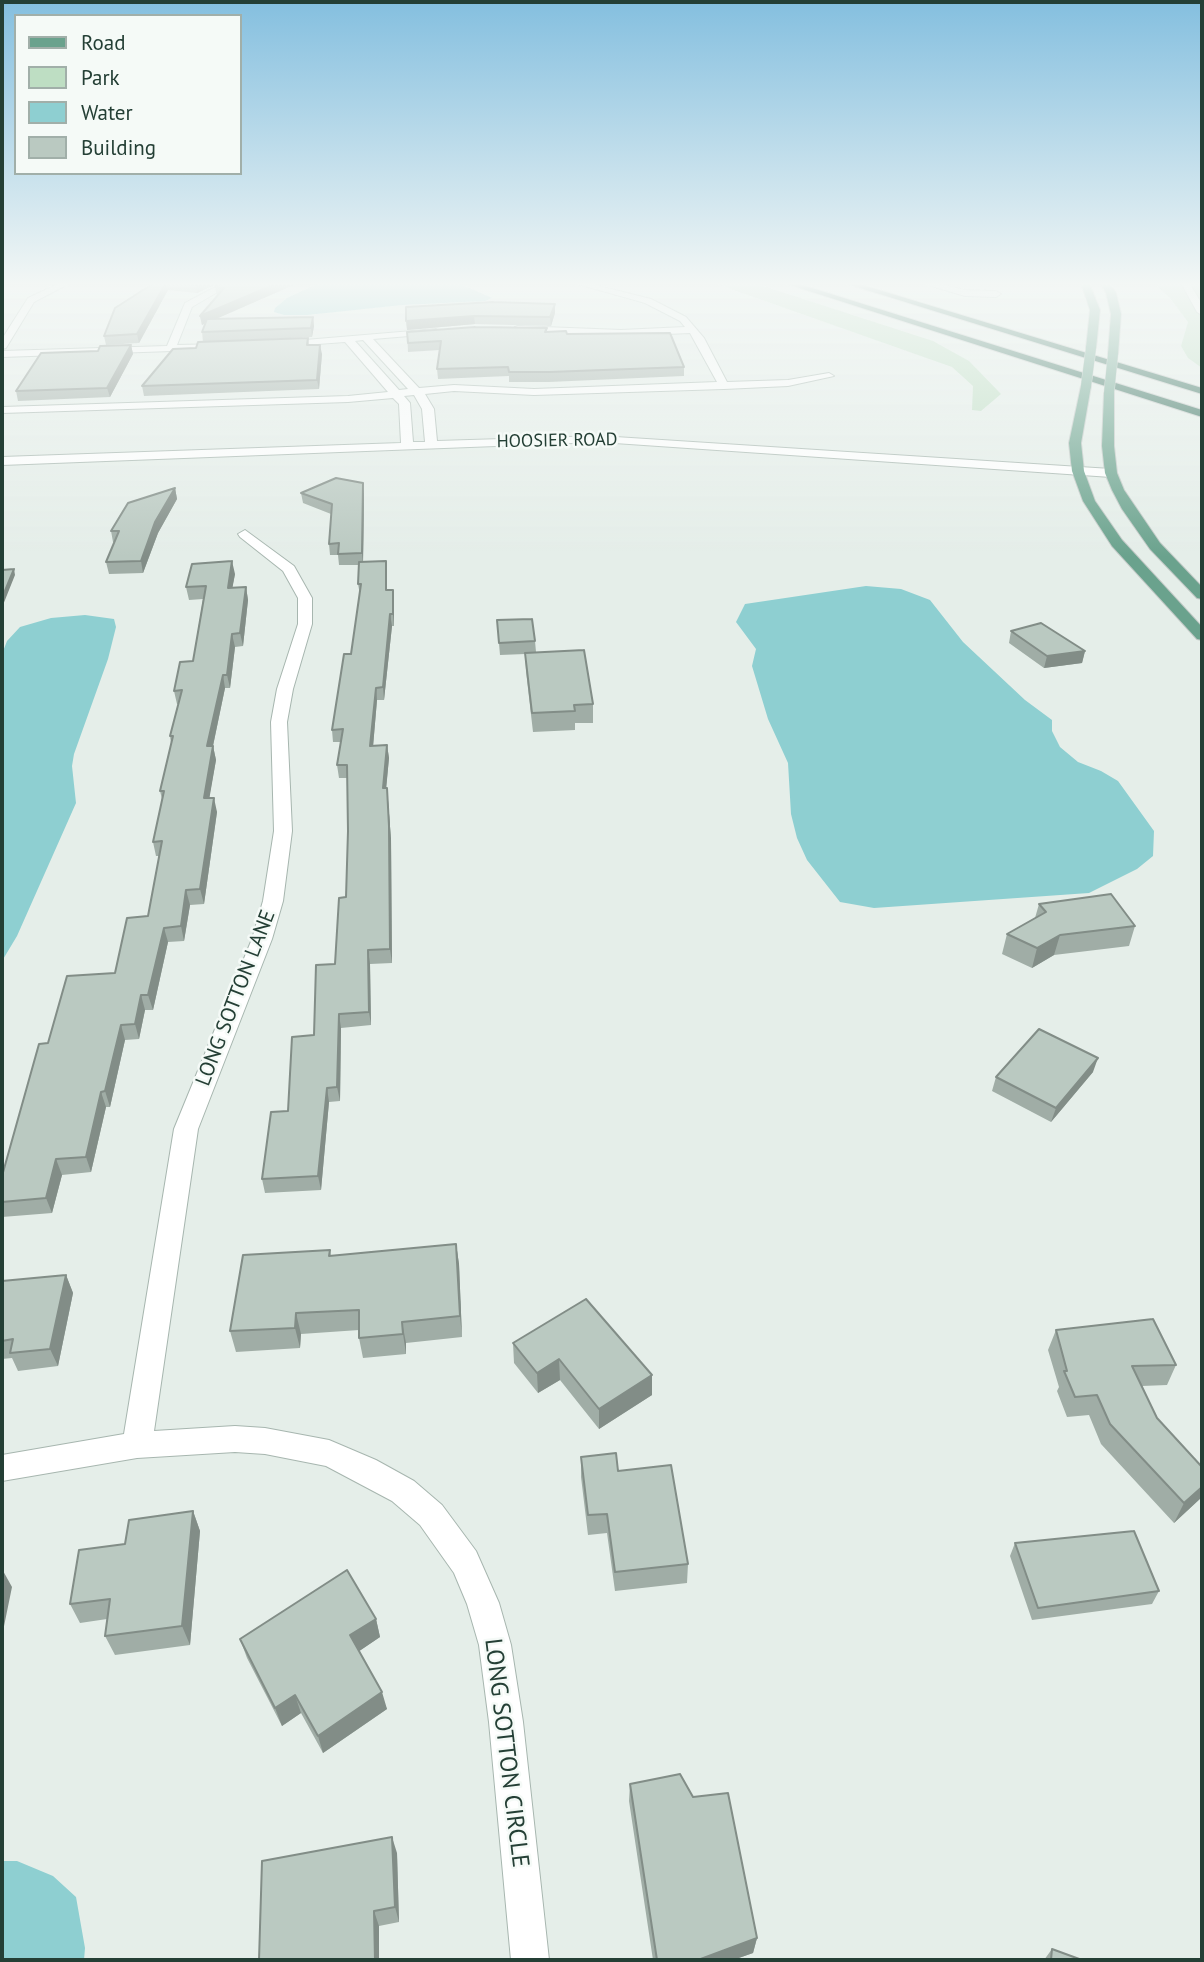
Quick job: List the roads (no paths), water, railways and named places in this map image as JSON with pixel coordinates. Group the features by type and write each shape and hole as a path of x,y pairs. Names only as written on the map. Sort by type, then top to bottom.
{"highway":[{"path":"1078,375 1202,414"},
{"path":"1149,375 1202,391"}],"main road":[{"path":"1088,375 1075,443 1078,471 1093,509 1117,543 1202,636"},
{"path":"1111,375 1107,434 1111,473 1128,509 1142,529 1202,594"}],"street":[{"path":"379,375 407,410 407,445"},
{"path":"401,375 428,409 431,444"},
{"path":"718,375 724,386"},
{"path":"2,410 348,399 454,388 534,392 724,386 788,383 830,376"},
{"name":"HOOSIER ROAD","path":"2,461 547,439 632,440 1111,473"},
{"name":"LONG SOTTON LANE","path":"137,1445 186,1129 262,939 273,901 283,831 279,722 285,689 304,624 305,598 289,569 245,534"},
{"name":"LONG SOTTON CIRCLE","path":"2,1468 137,1445 235,1439 300,1446 329,1453 403,1491 431,1515 465,1562 483,1602 495,1645 506,1722 530,1960"}],"water":[{"path":"866,586 901,589 930,600 963,642 1025,700 1052,720 1052,731 1060,747 1078,762 1118,781 1154,831 1153,856 1137,869 1089,893 874,908 840,902 807,860 797,838 791,814 788,763 768,719 752,666 756,649 736,622 745,604"},
{"path":"85,615 114,619 116,627 108,659 74,754 72,766 76,803 17,936 2,961 2,654 7,641 20,627 51,618"},
{"path":"2,1861 17,1861 53,1876 76,1897 85,1948 84,1960 2,1960"}]}
